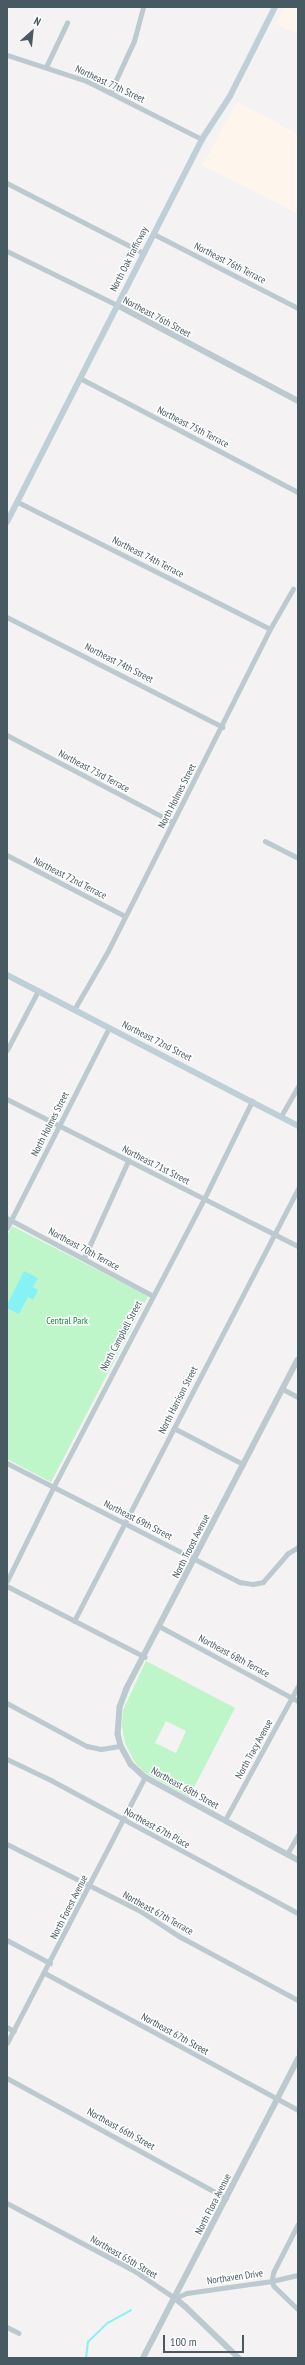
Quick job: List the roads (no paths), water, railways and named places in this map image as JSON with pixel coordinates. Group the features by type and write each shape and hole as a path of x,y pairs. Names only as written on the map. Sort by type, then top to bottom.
{"main road":[{"name":"North Oak Trafficway","path":"7,522 202,139 231,94 275,7"},
{"name":"Northeast 72nd Street","path":"7,975 298,1126"}],"street":[{"path":"110,93 134,42 143,7"},
{"path":"46,67 67,23"},
{"name":"Northeast 77th Street","path":"7,55 87,81 202,139"},
{"path":"7,183 144,253"},
{"name":"Northeast 76th Terrace","path":"154,234 298,308"},
{"name":"Northeast 76th Street","path":"7,251 117,305 298,401"},
{"name":"Northeast 75th Terrace","path":"80,378 298,492"},
{"name":"Northeast 74th Terrace","path":"18,502 270,630"},
{"name":"North Holmes Street","path":"74,1010 125,916 223,727 270,630 293,589"},
{"name":"Northeast 74th Street","path":"7,617 223,727"},
{"name":"Northeast 73rd Terrace","path":"7,735 173,822"},
{"path":"265,841 298,858"},
{"name":"Northeast 72nd Terrace","path":"7,855 125,916"},
{"path":"7,1050 38,991"},
{"name":"North Holmes Street","path":"7,1228 9,1219 109,1028"},
{"path":"281,1116 298,1086"},
{"name":"Northeast 71st Street","path":"7,1099 60,1124 128,1161 298,1246"},
{"name":"North Campbell Street","path":"7,1581 53,1487 152,1295 204,1199 252,1101"},
{"path":"84,1258 128,1161"},
{"name":"North Harrison Street","path":"74,1620 298,1188"},
{"name":"Northeast 70th Terrace","path":"9,1219 152,1295"},
{"name":"North Troost Avenue","path":"121,1746 118,1734 120,1706 127,1689 161,1627 243,1464 298,1360"},
{"path":"283,1389 298,1397"},
{"path":"174,1428 243,1464"},
{"name":"Northeast 69th Street","path":"7,1463 240,1582 260,1583 268,1577 287,1554 297,1547"},
{"path":"7,1586 145,1657"},
{"name":"Northeast 68th Terrace","path":"161,1627 298,1701"},
{"name":"North Tracy Avenue","path":"225,1820 298,1686"},
{"path":"7,1703 87,1746 101,1749 121,1746"},
{"name":"Northeast 68th Street","path":"121,1746 131,1764 144,1777 298,1860"},
{"name":"Northeast 67th Place","path":"7,1759 51,1780 298,1913"},
{"name":"North Forest Avenue","path":"7,2043 124,1820 144,1777"},
{"path":"287,1854 298,1835"},
{"name":"Northeast 67th Terrace","path":"7,1844 139,1910 179,1936 298,2000"},
{"path":"7,1940 50,1963"},
{"name":"Northeast 67th Street","path":"45,1973 298,2110"},
{"path":"7,2028 14,2031"},
{"name":"North Flora Avenue","path":"144,2358 298,2059"},
{"name":"Northeast 66th Street","path":"7,2078 226,2198"},
{"name":"Northeast 65th Street","path":"7,2202 135,2271 186,2307 239,2358"},
{"path":"298,2225 274,2272 272,2281 274,2286 298,2309"},
{"name":"Northaven Drive","path":"175,2298 187,2293 272,2281 298,2275"},
{"path":"7,2327 19,2333"}],"water":[{"path":"24,1271 38,1278 33,1287 38,1290 33,1300 28,1297 19,1314 7,1308 7,1305"}],"waterway":[{"path":"86,2358 88,2342 108,2323 131,2310"}],"park label":[{"name":"Central Park","path":"67,1321"}]}
